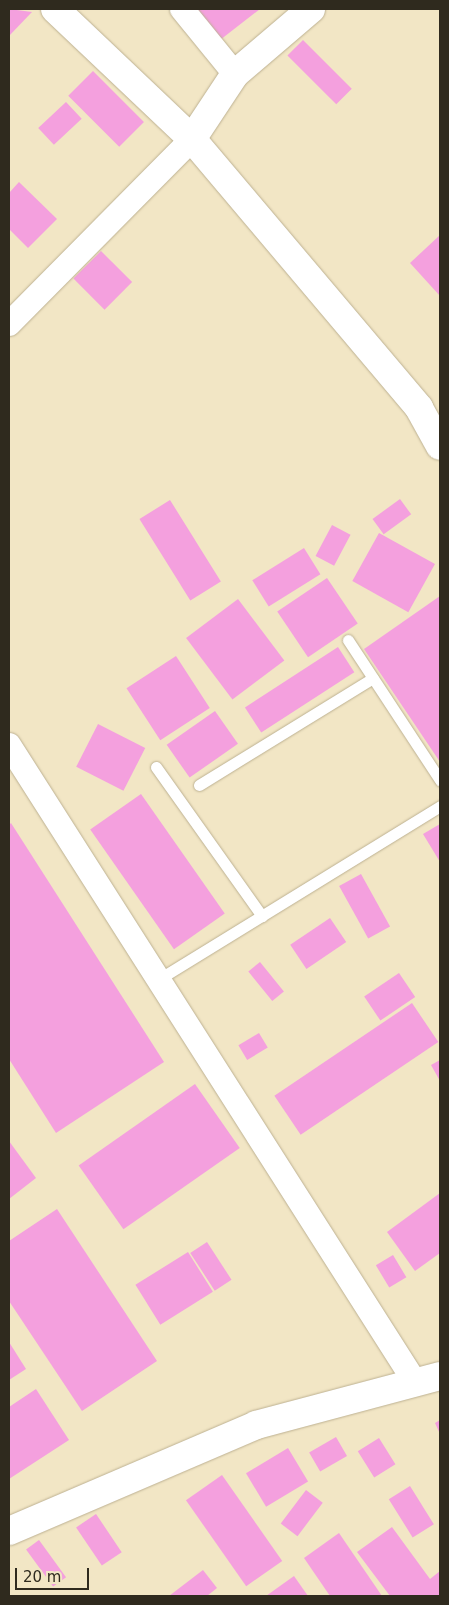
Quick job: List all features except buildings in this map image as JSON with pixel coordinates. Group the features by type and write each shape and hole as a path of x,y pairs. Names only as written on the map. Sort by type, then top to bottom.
{"street":[{"path":"55,9 192,139 419,408 440,446"},
{"path":"182,9 235,74"},
{"path":"11,318 192,139 235,74 311,9"},
{"path":"9,745 159,979 428,1379 256,1425 9,1531"}],"lane":[{"path":"348,640 440,780"},
{"path":"199,785 373,678"},
{"path":"156,767 262,916"},
{"path":"159,979 440,806"}]}
